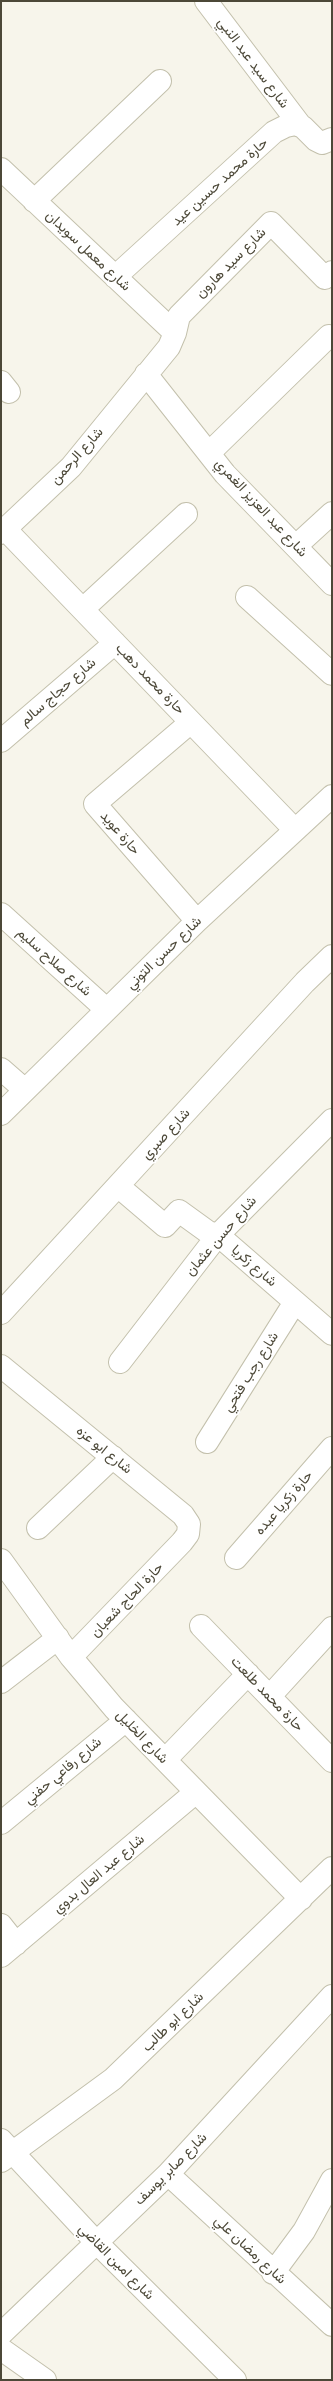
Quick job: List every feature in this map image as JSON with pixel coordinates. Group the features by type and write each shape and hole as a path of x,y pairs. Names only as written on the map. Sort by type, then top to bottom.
{"street":[{"name":"شارع سيد عبد النبي","path":"206,1 300,125"},
{"path":"34,200 160,81"},
{"path":"300,125 316,140 322,143 332,139"},
{"name":"حارة محمد حسين عيد","path":"115,277 274,132 286,126 300,125"},
{"name":"شارع معمل سويدان","path":"1,169 175,333"},
{"name":"شارع سيد هارون","path":"146,374 169,347 175,333 179,316 271,223 326,278 332,272"},
{"path":"209,453 329,336"},
{"name":"شارع عبد العزيز الغمري","path":"146,374 225,474 332,584"},
{"name":"شارع الرحمن","path":"3,531 70,467 146,374"},
{"path":"296,546 332,513"},
{"path":"83,610 186,514"},
{"name":"حارة محمد دهب","path":"3,531 83,610 295,830"},
{"path":"247,597 332,674"},
{"name":"شارع حجاج سالم","path":"1,741 115,643"},
{"name":"حارة عويد","path":"190,722 95,804 197,921"},
{"name":"شارع حسن التوني","path":"1,1114 197,921 332,796"},
{"name":"شارع صلاح سليم","path":"1,914 106,1009"},
{"name":"شارع صبري","path":"1,1313 305,982 332,956"},
{"path":"1,1069 25,1090"},
{"name":"شارع حسن عثمان","path":"120,1362 218,1235 273,1176 332,1120"},
{"name":"شارع زكريا","path":"118,1186 165,1226 179,1211 208,1232 218,1235 332,1334"},
{"name":"شارع رجب فتحي","path":"207,1442 295,1302"},
{"name":"شارع ابو عزه","path":"1,1366 183,1515 188,1524 188,1534 182,1542"},
{"name":"حارة زكريا عبده","path":"236,1558 332,1448"},
{"path":"38,1528 113,1457"},
{"name":"حارة الحاج شعبان","path":"72,1657 182,1542"},
{"name":"شارع الخليل","path":"1,1560 72,1657 126,1720 301,1899"},
{"name":"حارة محمد طلعت","path":"202,1626 332,1761"},
{"path":"270,1696 332,1628"},
{"path":"1,1682 58,1638"},
{"path":"165,1760 248,1674"},
{"name":"شارع رفاعي حفني","path":"1,1823 126,1720"},
{"name":"شارع عبد العال بدوي","path":"8,1950 196,1792"},
{"name":"شارع ابو طالب","path":"5,2151 113,2079 332,1868"},
{"path":"1,1925 8,1950"},
{"name":"شارع صابر يوسف","path":"1,2334 168,2174 332,1996"},
{"name":"شارع امين القاضي","path":"5,2151 235,2380"},
{"name":"شارع رمضان علي","path":"168,2174 273,2273 332,2325"},
{"path":"273,2273 304,2231 332,2180"},
{"path":"1,2350 45,2380"}]}
